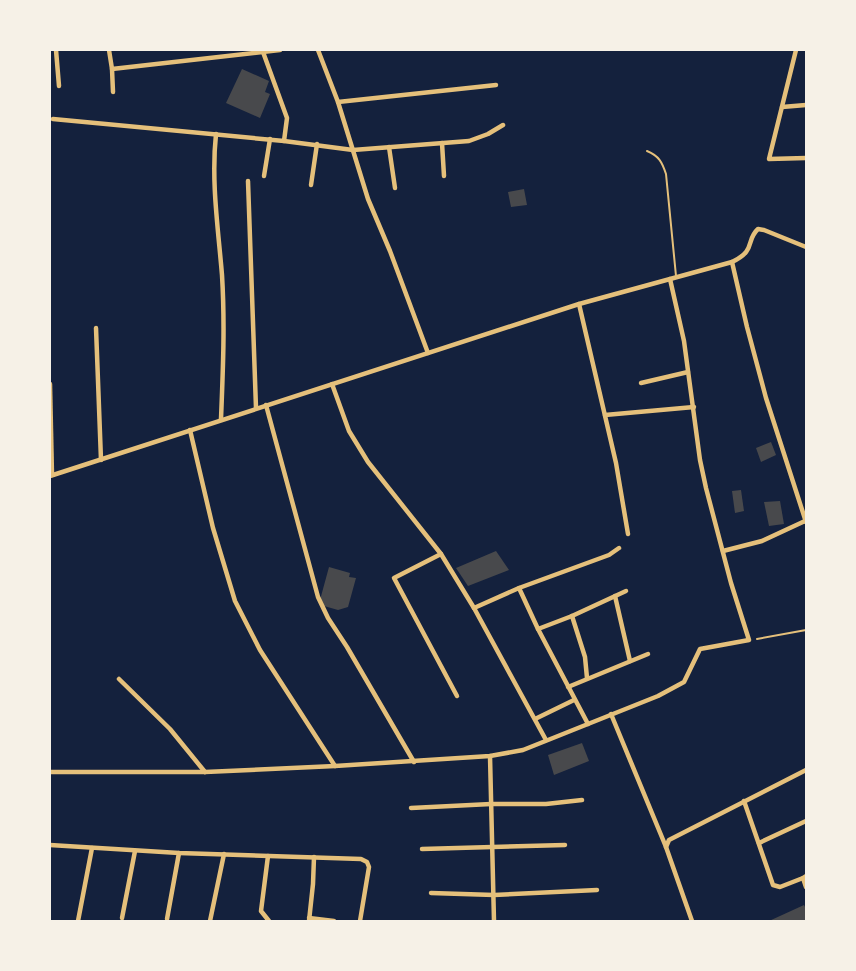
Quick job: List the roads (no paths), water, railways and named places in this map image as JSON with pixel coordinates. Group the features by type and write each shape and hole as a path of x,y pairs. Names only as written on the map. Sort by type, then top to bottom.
{"street":[{"path":"56,50 59,86"},
{"path":"109,50 113,92"},
{"path":"112,69 280,50"},
{"path":"318,50 338,102 368,199 390,251 428,353"},
{"path":"796,50 769,159 806,158"},
{"path":"263,52 287,118 284,141"},
{"path":"338,102 496,85"},
{"path":"782,107 806,105"},
{"path":"53,119 270,139 353,150 469,141 488,134 503,124"},
{"path":"216,134 213,183 222,274 225,340 221,420"},
{"path":"264,176 270,139"},
{"path":"442,143 444,176"},
{"path":"311,185 317,144"},
{"path":"389,147 395,188"},
{"path":"248,181 256,408"},
{"path":"50,384 51,476 579,304 732,262 748,252 754,234 758,229 806,247"},
{"path":"723,551 762,542 805,522 766,398 732,262"},
{"path":"50,772 206,772 335,766 490,756 523,750 658,696 681,684 686,678 696,654 702,648 749,640 723,551 700,460 684,341 670,279"},
{"path":"579,304 616,462 628,534"},
{"path":"96,328 101,460"},
{"path":"640,383 688,372"},
{"path":"332,384 349,431 356,444 368,462 441,554 474,608 546,740"},
{"path":"266,405 318,597 328,618 414,762"},
{"path":"605,415 694,408"},
{"path":"190,430 213,528 235,601 260,650 335,766"},
{"path":"474,608 519,588 608,556 619,548"},
{"path":"441,554 394,578 457,696"},
{"path":"519,588 574,700 588,724"},
{"path":"538,628 572,616 626,591"},
{"path":"615,596 630,661"},
{"path":"572,616 585,657 587,678"},
{"path":"568,687 648,654"},
{"path":"119,679 170,729 206,772"},
{"path":"535,719 574,700"},
{"path":"611,714 666,847 692,921"},
{"path":"490,756 494,921"},
{"path":"666,847 669,840 806,770"},
{"path":"411,808 491,804 546,804 582,800"},
{"path":"744,801 774,886 780,887 804,877 806,887"},
{"path":"759,843 806,821"},
{"path":"50,845 178,853 361,859 367,862 368,872 360,921"},
{"path":"422,849 565,845"},
{"path":"78,921 92,848"},
{"path":"122,918 134,851"},
{"path":"167,919 178,853"},
{"path":"210,921 224,854"},
{"path":"268,856 261,911 269,921"},
{"path":"314,857 309,920 334,921"},
{"path":"431,893 494,895 597,890"}],"lane":[{"path":"647,151 660,159 666,174 676,276"}]}
